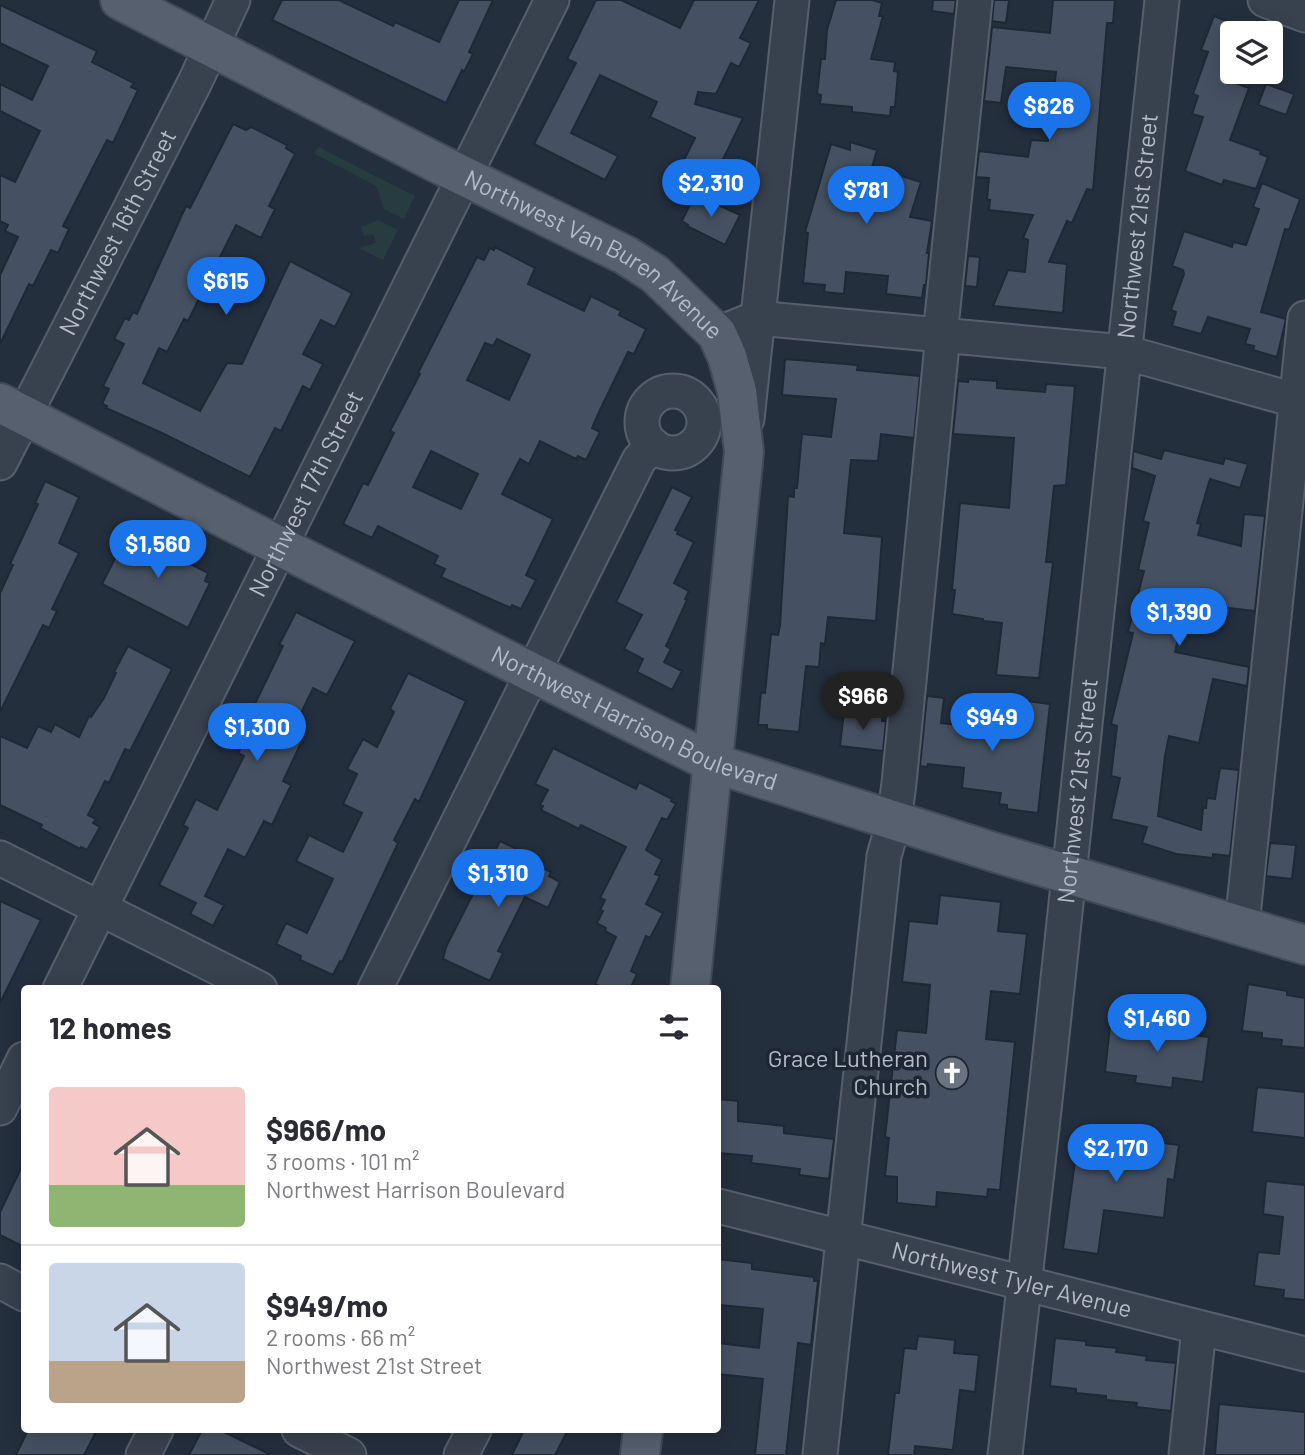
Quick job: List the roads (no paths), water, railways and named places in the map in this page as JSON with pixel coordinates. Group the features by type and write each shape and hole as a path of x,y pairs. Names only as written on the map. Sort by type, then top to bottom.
{"main road":[{"name":"Northwest Van Buren Avenue","path":"120,0 465,177 625,255 655,274 717,334"},
{"path":"690,985 744,452 737,391 727,356 717,334"},
{"name":"Northwest Harrison Boulevard","path":"12,409 713,763 1069,875 1305,944"},
{"path":"640,1455 643,1433"}],"street":[{"name":"Northwest 16th Street","path":"0,463 12,409 212,46 233,0"},
{"name":"Northwest 17th Street","path":"62,985 552,0"},
{"path":"744,452 792,0"},
{"path":"820,1455 884,856 894,821 975,0"},
{"name":"Northwest 21st Street","path":"1005,1455 1162,0"},
{"path":"1265,0 1305,15"},
{"name":"Northwest Van Buren Avenue","path":"717,334 757,318 1124,352 1301,402"},
{"path":"1242,925 1301,402 1305,318"},
{"path":"377,985 639,460 653,445"},
{"path":"0,858 252,985"},
{"path":"0,1108 21,1065"},
{"name":"Northwest Tyler Avenue","path":"721,1207 1305,1354"},
{"path":"0,1282 21,1292"},
{"path":"1186,1455 1199,1328"},
{"path":"143,1455 154,1433"},
{"path":"305,1433 349,1455"},
{"path":"461,1455 472,1433"}],"place":[{"name":"Grace Lutheran Church","path":"952,1073"}]}
